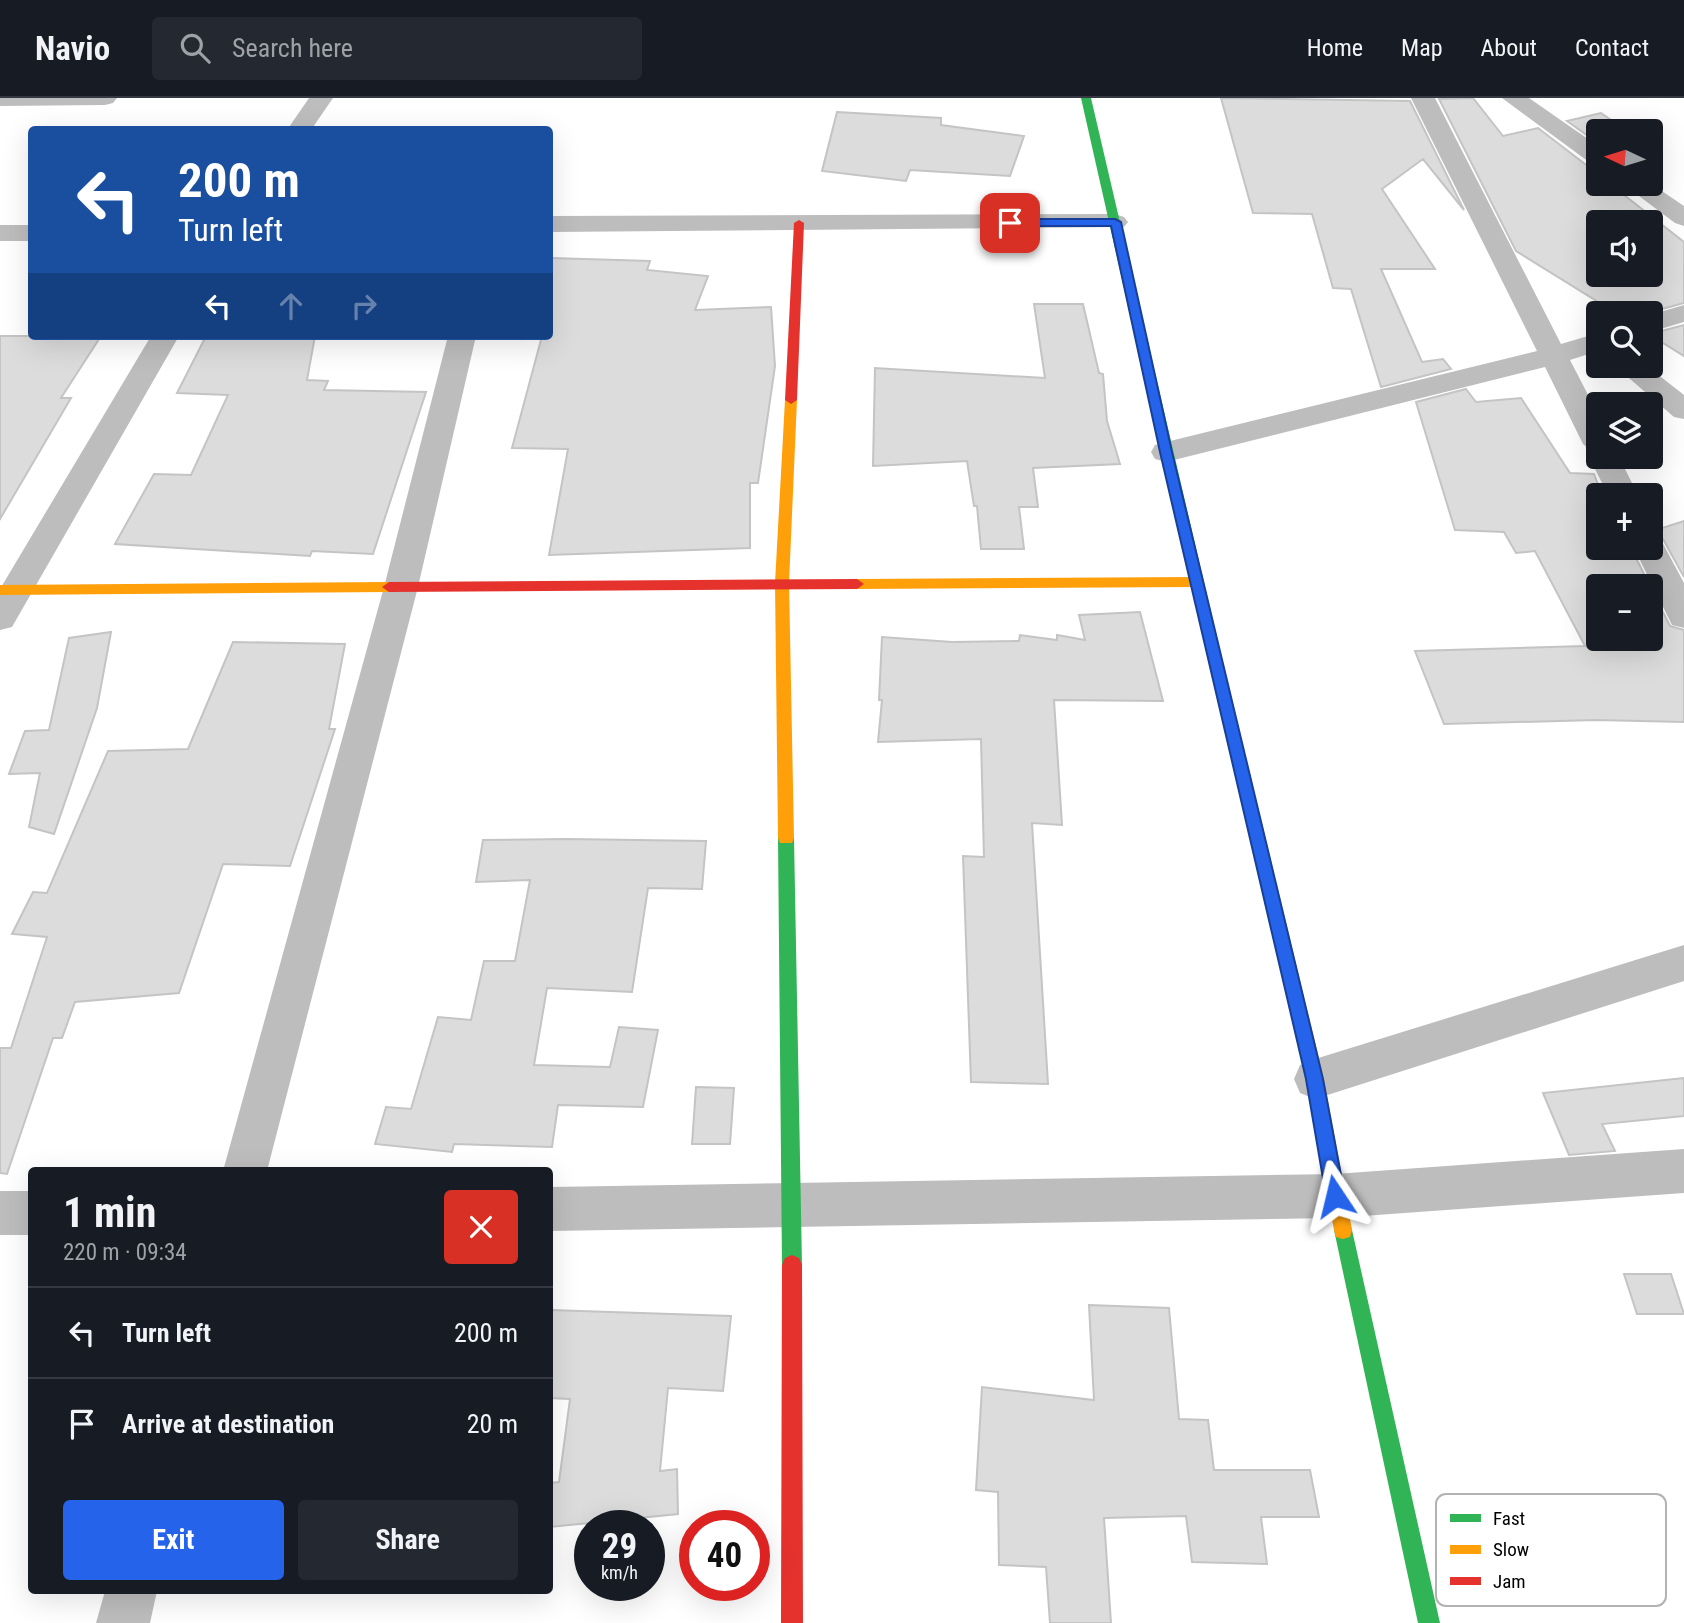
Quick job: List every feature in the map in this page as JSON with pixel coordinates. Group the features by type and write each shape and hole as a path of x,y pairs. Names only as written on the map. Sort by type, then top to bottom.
{"street":[{"path":"0,99 105,98"},
{"path":"302,126 321,98"},
{"path":"1086,98 1166,452 1315,1079 1335,1196 1429,1623"},
{"path":"1423,98 1586,421"},
{"path":"1514,98 1586,149"},
{"path":"1652,196 1684,218"},
{"path":"553,224 1115,222"},
{"path":"792,1623 792,1207 782,583 799,223"},
{"path":"0,233 28,233"},
{"path":"1663,320 1684,313"},
{"path":"0,618 7,590 163,340"},
{"path":"246,1167 401,587 461,340"},
{"path":"1166,452 1553,356 1586,345"},
{"path":"1644,378 1684,410"},
{"path":"1656,560 1684,616"},
{"path":"7,590 1197,582"},
{"path":"1315,1079 1684,963"},
{"path":"553,1209 1335,1196 1684,1171"},
{"path":"0,1213 28,1213"},
{"path":"123,1623 130,1594"}],"building":[{"path":"1221,98 1410,101 1464,210 1423,159 1382,189 1435,269 1381,269 1422,362 1443,359 1451,369 1381,387 1351,289 1333,288 1312,214 1253,213"},
{"path":"1473,98 1503,136 1538,128 1586,165 1586,196 1625,196 1643,210 1586,210 1586,287 1663,287 1663,226 1684,242 1684,303 1663,309 1663,301 1597,301 1516,251 1439,99"},
{"path":"837,112 941,118 941,125 1024,136 1010,176 910,170 906,181 822,171"},
{"path":"1601,113 1610,119 1586,119 1586,134 1567,121"},
{"path":"553,258 650,261 647,270 708,276 695,310 771,307 775,366 758,483 750,483 750,548 549,555 568,449 512,448 541,340 553,340"},
{"path":"1034,304 1083,304 1099,373 1103,374 1107,421 1120,464 1033,468 1038,507 1019,507 1024,549 981,549 977,506 974,506 967,461 873,466 875,368 1045,378"},
{"path":"1684,325 1684,356 1663,343 1663,331"},
{"path":"0,336 28,336 28,340 98,340 61,398 71,398 0,519"},
{"path":"204,340 314,340 307,380 328,381 324,390 426,392 373,554 312,551 310,556 115,544 154,474 191,475 228,395 177,393"},
{"path":"1466,389 1476,402 1521,398 1570,473 1594,474 1597,483 1586,483 1586,560 1637,560 1644,574 1586,574 1586,651 1663,651 1663,612 1670,626 1684,630 1684,722 1596,720 1444,724 1415,651 1585,646 1535,551 1516,553 1504,532 1455,530 1416,402"},
{"path":"1684,521 1684,577 1663,539 1663,528"},
{"path":"1140,612 1163,701 1054,700 1062,825 1032,823 1048,1084 971,1082 963,856 984,857 981,739 878,742 882,700 879,700 882,637 952,642 1019,641 1020,635 1057,640 1057,635 1085,640 1079,615"},
{"path":"111,632 97,708 54,834 29,827 40,773 9,774 25,731 49,730 69,638"},
{"path":"233,642 345,644 329,729 335,729 290,866 223,864 179,993 75,1002 62,1038 53,1038 7,1174 0,1173 0,1048 11,1048 47,937 12,934 33,892 47,893 108,751 188,749"},
{"path":"483,840 706,841 702,889 648,888 632,992 547,988 534,1065 610,1067 619,1027 658,1030 643,1107 558,1105 552,1147 454,1144 452,1152 375,1144 386,1107 411,1109 438,1017 471,1020 484,961 515,961 530,880 476,882"},
{"path":"1684,1078 1684,1116 1602,1124 1615,1151 1569,1155 1543,1093"},
{"path":"696,1087 734,1088 730,1144 692,1144"},
{"path":"1624,1274 1671,1274 1684,1314 1637,1314"},
{"path":"1089,1305 1169,1308 1179,1419 1208,1420 1214,1470 1310,1470 1319,1517 1261,1517 1267,1564 1192,1562 1186,1516 1104,1518 1111,1623 1050,1623 1046,1567 999,1565 998,1492 976,1490 982,1387 1094,1400"},
{"path":"553,1310 731,1316 723,1391 668,1388 660,1471 677,1469 678,1514 665,1515 665,1510 574,1510 574,1525 553,1527 553,1483 559,1482 570,1399 553,1398"}],"traffic: fast":[{"path":"1086,98 1213,651"},
{"path":"786,838 792,1265"},
{"path":"1343,1230 1429,1623"}],"traffic: slow":[{"path":"786,838 782,583 791,400"},
{"path":"857,584 1197,582"},
{"path":"0,590 389,587"},
{"path":"1213,651 1315,1079 1343,1230"}],"traffic: jam":[{"path":"791,400 799,223"},
{"path":"389,587 857,584"},
{"path":"792,1265 792,1623"}],"route":[{"path":"1010,223 1115,222 1166,452 1315,1079 1335,1196"}]}
